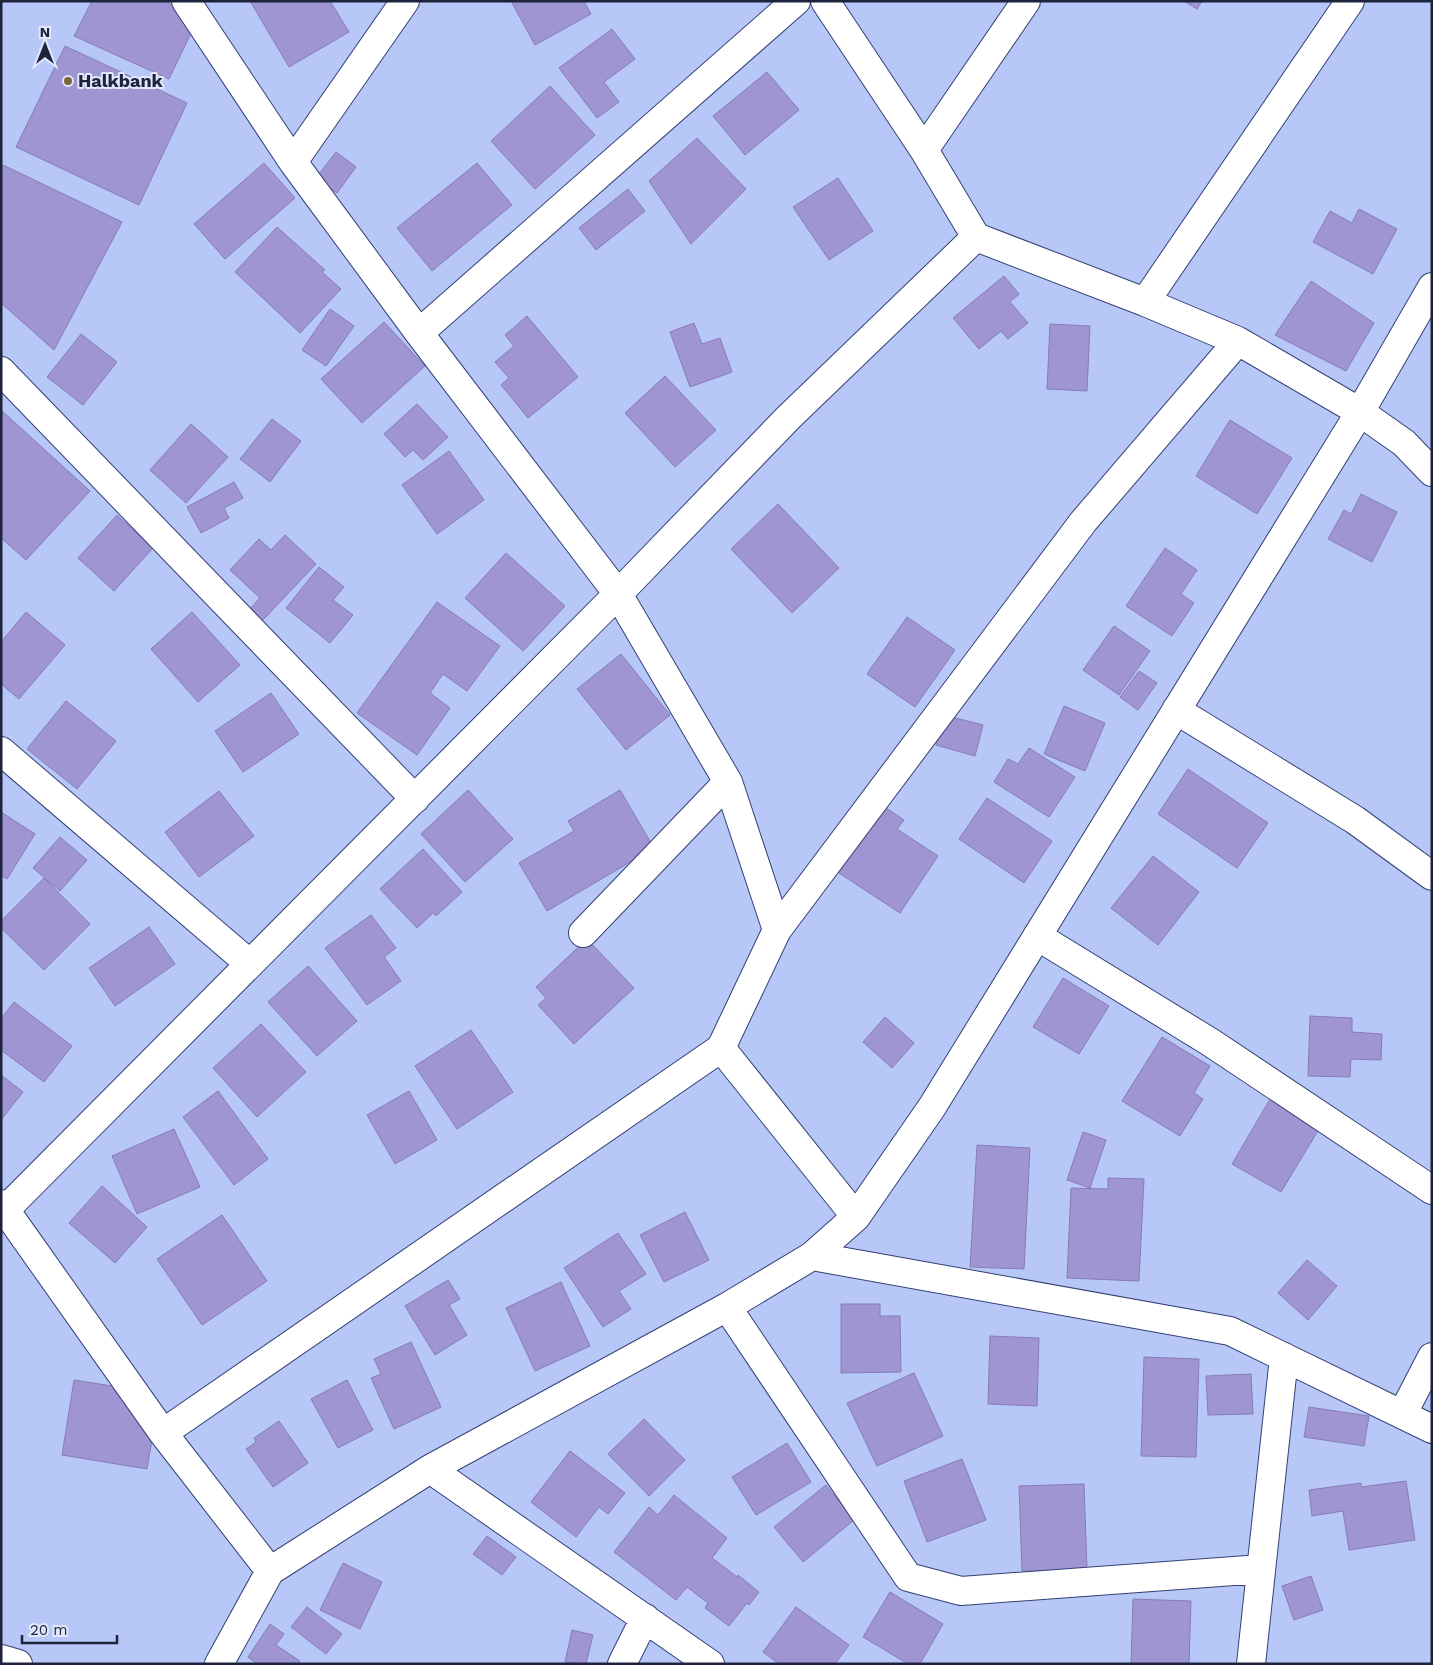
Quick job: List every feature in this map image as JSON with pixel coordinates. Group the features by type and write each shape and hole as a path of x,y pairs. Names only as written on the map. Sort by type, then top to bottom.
{"street":[{"path":"186,1 293,162 419,333 618,594 728,782 777,930"},
{"path":"293,162 405,1"},
{"path":"419,333 796,1"},
{"path":"825,1 924,150 976,237 1144,302 1238,341 1360,412 1404,443 1432,472"},
{"path":"924,150 1026,1"},
{"path":"1144,302 1350,1"},
{"path":"270,1571 163,1433 4,1207 415,799 618,594 788,418 976,237"},
{"path":"219,1664 270,1571 430,1470 727,1307 812,1256 856,1217 932,1107 1360,412 1432,287"},
{"path":"163,1433 721,1048 777,930 1083,522 1238,341"},
{"path":"1,371 415,799"},
{"path":"1176,710 1355,820 1432,876"},
{"path":"1,751 250,964"},
{"path":"583,933 728,782"},
{"path":"1037,936 1210,1042 1432,1190"},
{"path":"721,1048 856,1217"},
{"path":"812,1256 1230,1331 1403,1413 1432,1429"},
{"path":"727,1307 908,1578 961,1591 1261,1569"},
{"path":"1250,1664 1284,1357"},
{"path":"1403,1413 1432,1357"},
{"path":"430,1470 710,1664"},
{"path":"622,1664 644,1618"},
{"path":"1,1659 18,1664"}],"building":[{"path":"92,1 168,1 192,31 169,79 74,36"},
{"path":"250,1 330,1 349,32 289,67"},
{"path":"511,1 584,1 591,14 535,45"},
{"path":"1184,1 1202,1 1197,9"},
{"path":"612,29 635,59 604,82 619,102 597,118 559,68"},
{"path":"65,46 187,103 139,205 16,147"},
{"path":"767,72 799,110 745,155 713,116"},
{"path":"550,86 595,135 535,189 491,141"},
{"path":"697,138 746,189 691,244 649,181"},
{"path":"336,152 356,167 337,193 316,178"},
{"path":"264,163 295,198 225,259 194,224"},
{"path":"477,163 512,205 432,271 397,228"},
{"path":"3,165 122,222 54,350 1,303 1,169"},
{"path":"838,178 873,231 829,260 793,207"},
{"path":"628,189 645,211 596,250 579,228"},
{"path":"1359,209 1397,229 1373,274 1313,242 1330,211 1352,223"},
{"path":"277,227 325,270 322,272 341,289 300,333 235,272"},
{"path":"1004,276 1019,294 1010,302 1028,323 1008,339 1001,331 979,349 953,318"},
{"path":"1311,281 1374,323 1346,371 1275,335"},
{"path":"330,309 354,326 326,366 302,350"},
{"path":"527,316 578,377 528,418 501,385 509,378 495,362 514,346 505,335"},
{"path":"384,322 425,366 362,423 321,379"},
{"path":"694,323 702,344 720,338 732,372 690,387 670,332"},
{"path":"1050,324 1090,326 1087,391 1047,389"},
{"path":"81,334 117,362 83,405 47,377"},
{"path":"665,376 716,430 675,467 625,413"},
{"path":"417,404 448,437 423,460 413,450 405,457 384,434"},
{"path":"1,410 90,491 26,560 1,538"},
{"path":"272,419 301,441 270,482 240,459"},
{"path":"1230,420 1292,458 1257,514 1196,476"},
{"path":"191,424 228,457 186,503 150,470"},
{"path":"449,451 484,500 437,534 402,485"},
{"path":"234,482 243,498 224,508 229,518 201,533 187,507"},
{"path":"1361,494 1397,512 1372,562 1328,539 1344,510 1351,514"},
{"path":"778,504 839,568 792,613 731,549"},
{"path":"117,515 153,548 114,591 78,558"},
{"path":"285,535 316,564 262,621 250,609 260,598 230,570 259,539 271,550"},
{"path":"1165,548 1197,570 1181,594 1194,603 1172,636 1126,606"},
{"path":"506,553 565,606 523,651 465,598"},
{"path":"319,567 344,587 333,600 353,615 330,643 286,608"},
{"path":"437,602 500,646 467,691 443,674 430,693 450,708 417,755 357,713"},
{"path":"26,612 65,645 19,699 1,684 1,642"},
{"path":"192,612 240,665 198,702 151,649"},
{"path":"907,617 955,650 915,707 867,674"},
{"path":"1114,626 1150,651 1119,695 1083,670"},
{"path":"621,654 670,715 626,750 577,689"},
{"path":"1139,671 1157,683 1138,710 1120,697"},
{"path":"271,693 299,734 243,772 215,731"},
{"path":"66,701 116,741 77,789 27,749"},
{"path":"1064,706 1105,723 1085,771 1044,754"},
{"path":"944,715 983,725 975,756 936,745"},
{"path":"1029,748 1075,777 1049,817 994,782 1008,759 1018,764"},
{"path":"1188,769 1268,823 1237,868 1158,814"},
{"path":"468,790 513,839 465,882 421,834"},
{"path":"620,790 654,848 547,911 519,863 574,831 568,821"},
{"path":"219,791 254,836 199,877 165,832"},
{"path":"987,798 1052,841 1024,883 959,839"},
{"path":"883,806 904,820 897,829 938,856 900,913 839,873"},
{"path":"1,812 35,834 7,879 1,875"},
{"path":"60,837 87,860 60,891 33,868"},
{"path":"423,849 462,892 436,916 433,913 417,928 380,889"},
{"path":"1153,856 1199,892 1158,945 1111,908"},
{"path":"44,878 90,924 44,970 1,928 1,921"},
{"path":"371,915 396,948 384,957 401,981 367,1005 325,948"},
{"path":"149,927 175,964 115,1006 89,968"},
{"path":"587,939 634,988 574,1044 538,1005 546,998 536,987"},
{"path":"308,966 357,1021 317,1056 268,1002"},
{"path":"1063,978 1109,1006 1079,1054 1033,1027"},
{"path":"14,1002 72,1046 44,1082 1,1050 1,1019"},
{"path":"1310,1016 1352,1018 1352,1032 1382,1034 1381,1060 1351,1059 1350,1077 1308,1076"},
{"path":"885,1017 914,1043 892,1068 863,1042"},
{"path":"261,1024 306,1072 257,1117 213,1068"},
{"path":"471,1030 513,1092 457,1129 415,1066"},
{"path":"1162,1037 1210,1066 1194,1093 1203,1099 1180,1136 1122,1101"},
{"path":"1,1075 23,1092 1,1120"},
{"path":"218,1091 268,1159 234,1185 183,1117"},
{"path":"409,1091 437,1140 395,1164 367,1115"},
{"path":"1273,1094 1322,1124 1281,1192 1232,1164"},
{"path":"174,1129 200,1187 137,1214 112,1156"},
{"path":"1083,1132 1106,1140 1090,1188 1067,1180"},
{"path":"977,1145 1030,1148 1024,1269 970,1267"},
{"path":"1108,1178 1144,1179 1139,1281 1067,1278 1071,1188 1108,1189"},
{"path":"102,1186 147,1227 115,1263 69,1223"},
{"path":"685,1212 709,1260 664,1282 640,1235"},
{"path":"222,1215 267,1281 202,1325 157,1259"},
{"path":"618,1233 646,1274 619,1291 631,1309 603,1327 564,1268"},
{"path":"1307,1260 1337,1286 1308,1320 1278,1293"},
{"path":"448,1280 460,1299 449,1305 467,1335 435,1355 405,1306"},
{"path":"561,1282 590,1346 535,1371 506,1308"},
{"path":"841,1304 880,1304 880,1316 900,1316 901,1372 841,1373"},
{"path":"990,1336 1039,1338 1037,1406 988,1404"},
{"path":"411,1342 441,1407 394,1429 371,1378 381,1374 374,1359"},
{"path":"1144,1357 1199,1359 1196,1457 1141,1456"},
{"path":"914,1373 943,1436 877,1466 847,1403"},
{"path":"1251,1374 1253,1414 1208,1415 1206,1376"},
{"path":"74,1380 112,1386 152,1440 147,1469 62,1455"},
{"path":"347,1380 373,1430 338,1448 311,1399"},
{"path":"1309,1407 1369,1416 1364,1446 1304,1437"},
{"path":"644,1419 685,1460 649,1496 608,1454"},
{"path":"279,1421 308,1463 273,1487 246,1449 256,1442 254,1438"},
{"path":"787,1443 811,1482 756,1515 732,1477"},
{"path":"570,1451 625,1493 608,1514 599,1507 576,1537 531,1502"},
{"path":"962,1459 986,1520 927,1542 904,1481"},
{"path":"1406,1481 1415,1540 1349,1550 1343,1511 1312,1516 1309,1490 1361,1483 1361,1487"},
{"path":"1084,1484 1087,1569 1022,1571 1019,1486"},
{"path":"826,1485 854,1520 803,1562 774,1527"},
{"path":"674,1495 727,1538 712,1558 759,1592 749,1605 747,1603 729,1626 705,1608 708,1603 687,1587 676,1600 614,1552 649,1507 658,1515"},
{"path":"487,1536 516,1557 502,1575 473,1554"},
{"path":"343,1563 382,1582 360,1629 320,1610"},
{"path":"1311,1576 1323,1610 1294,1620 1282,1586"},
{"path":"890,1592 943,1624 920,1664 908,1664 863,1637"},
{"path":"1133,1599 1191,1601 1189,1664 1131,1664"},
{"path":"307,1607 342,1634 326,1654 291,1627"},
{"path":"796,1607 849,1645 835,1664 779,1664 763,1652"},
{"path":"270,1624 284,1634 276,1645 300,1661 298,1664 257,1664 248,1657"},
{"path":"572,1630 593,1635 586,1664 565,1662"}],"place":[{"name":"Halkbank","path":"68,81"}]}
